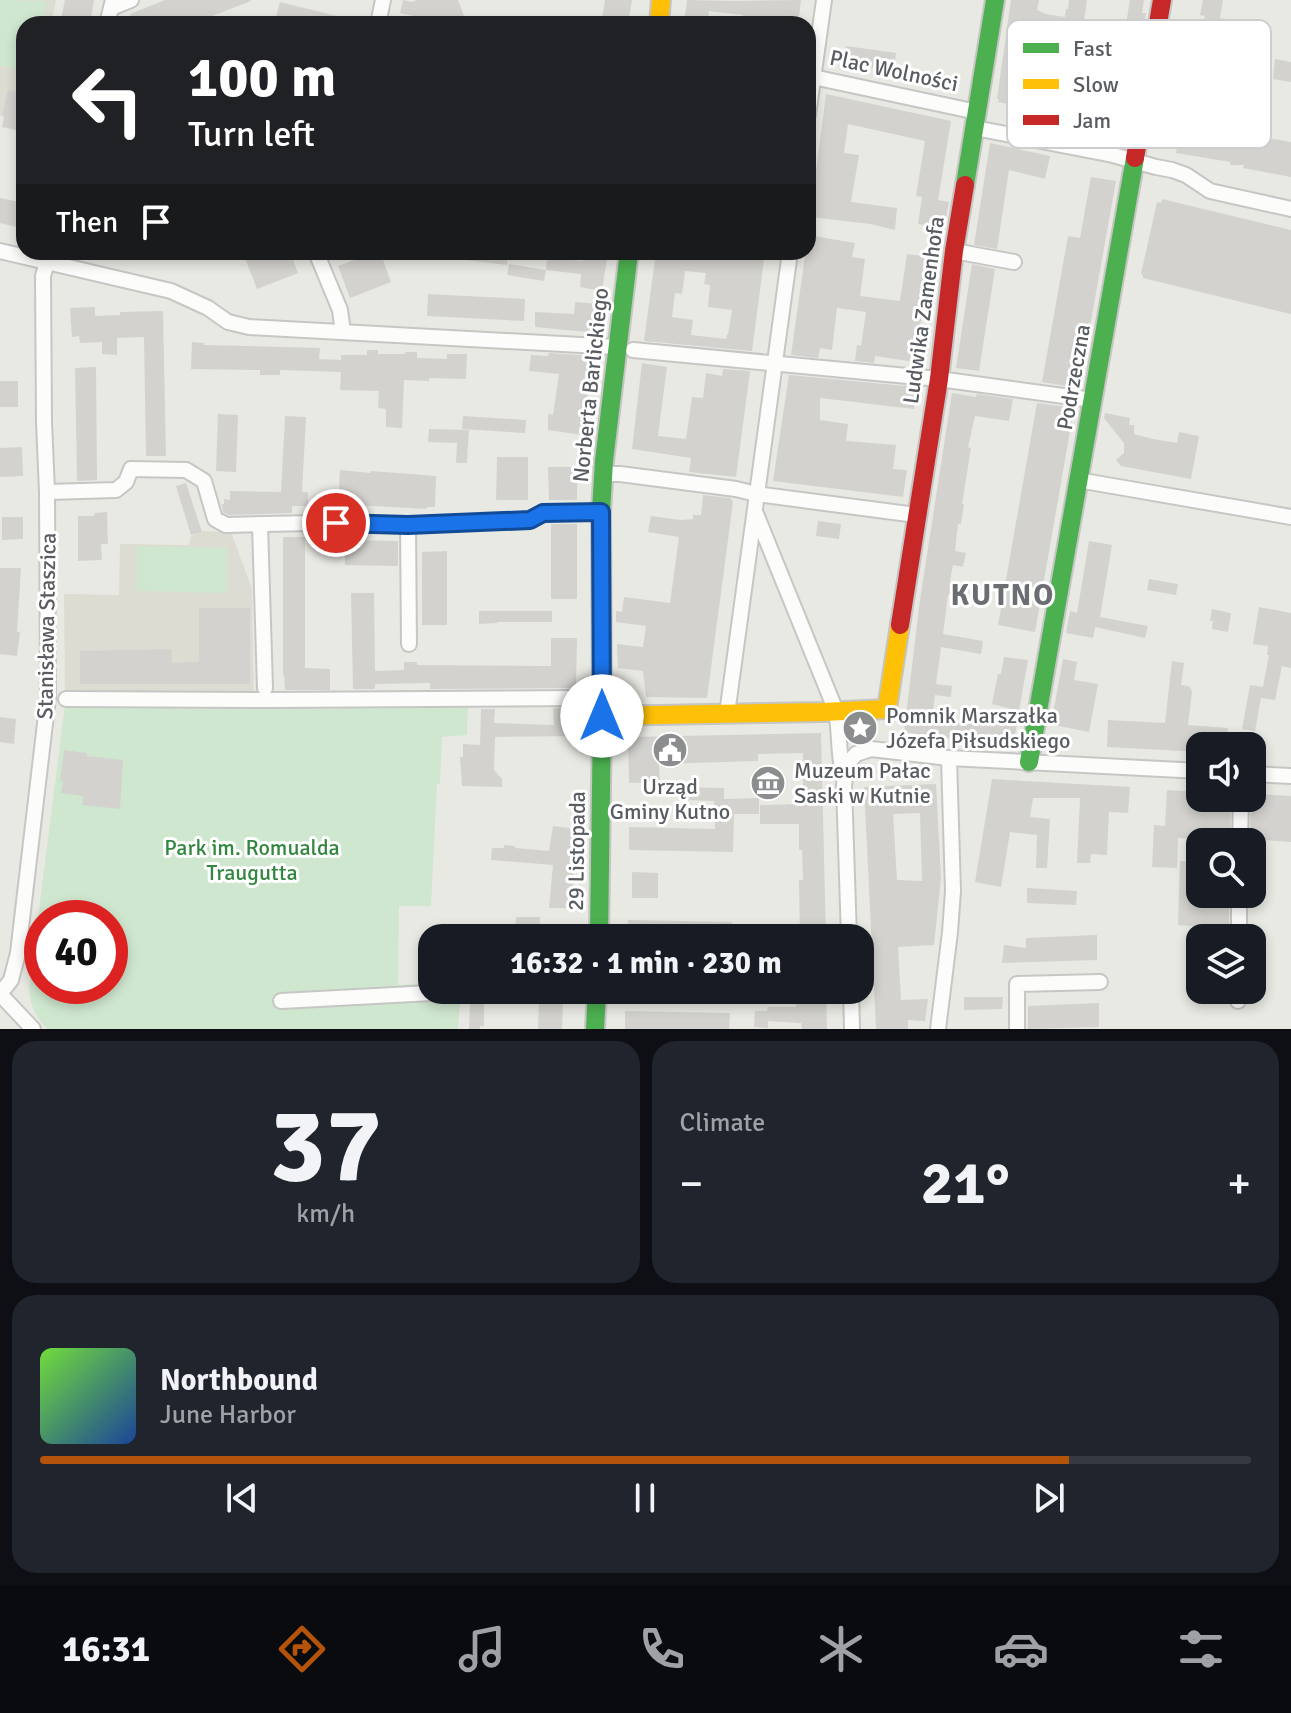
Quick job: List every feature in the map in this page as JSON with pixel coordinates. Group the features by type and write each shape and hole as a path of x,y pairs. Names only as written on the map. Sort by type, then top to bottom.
{"street":[{"path":"112,4 131,0"},
{"name":"Plac Wolności","path":"816,50 824,0"},
{"name":"Plac Wolności","path":"816,82 976,120 995,0"},
{"name":"Podrzeczna","path":"1159,20 1162,0"},
{"path":"976,120 1007,128"},
{"name":"Ludwika Zamenhofa","path":"836,711 887,709 976,120"},
{"path":"1086,148 1186,175 1210,191 1291,209"},
{"name":"Podrzeczna","path":"1029,762 1136,148"},
{"path":"954,251 1014,262"},
{"name":"Stanisława Staszica","path":"0,994 11,980 18,953 48,698 43,276 48,260"},
{"path":"60,260 171,291 208,308 228,322 249,327 625,349 939,379 1093,400"},
{"path":"320,260 340,310 343,332"},
{"name":"Norberta Barlickiego","path":"602,716 603,474 625,349 629,260"},
{"path":"727,714 789,260"},
{"path":"47,492 116,490 126,482 131,469 186,470 204,481 215,519 226,525 355,522 408,525 530,520 543,513 601,512"},
{"path":"603,474 736,489 916,515"},
{"path":"1078,480 1291,517"},
{"path":"754,511 836,711 844,777 849,924"},
{"path":"260,525 265,688"},
{"path":"408,525 409,644"},
{"path":"66,699 583,698"},
{"path":"602,716 836,711"},
{"name":"29 Listopada","path":"599,924 602,716"},
{"path":"844,777 847,764 856,754 871,749 949,758 1186,770"},
{"path":"938,1029 953,891 949,758"},
{"path":"1266,775 1291,776"},
{"path":"1017,1029 1017,984 1100,982"},
{"path":"0,994 26,1027"},
{"path":"281,1001 418,994"},
{"path":"595,1029 596,1004"},
{"path":"851,1004 852,1029"}],"shaded area":[{"path":"0,0 56,0 53,16 16,16 16,119 0,116"},
{"path":"203,531 231,532 252,589 254,705 65,697 64,594 119,595 120,544 189,545 191,536"}],"green space":[{"path":"0,0 47,1 44,16 16,16 16,69 0,66"},
{"path":"137,546 227,548 227,593 137,591"},
{"name":"Park im. Romualda Traugutta","path":"468,702 467,735 442,737 431,906 399,906 398,985 418,984 418,1004 460,1004 458,1029 47,1029 32,1004 128,1004 128,900 40,900 65,704"}],"building":[{"path":"65,0 94,0 91,16 62,16"},
{"path":"165,0 251,1 212,16 130,14"},
{"path":"403,0 458,0 464,16 413,16 400,13"},
{"path":"605,0 632,0 629,16 602,16"},
{"path":"687,0 801,0 799,16 743,16 709,11 709,16 685,16"},
{"path":"1011,0 1039,0 1037,10 1065,17 1069,0 1087,0 1084,20 1008,20"},
{"path":"1130,0 1144,0 1142,13 1146,13 1145,20 1127,20"},
{"path":"1203,0 1223,0 1220,18 1225,20 1204,20 1205,16 1200,15"},
{"path":"280,2 337,16 276,16"},
{"path":"1007,28 1007,104 997,99"},
{"path":"846,46 896,53 894,71 843,64"},
{"path":"1275,59 1291,62 1291,82 1273,79"},
{"path":"8,90 16,92 16,130 2,127"},
{"path":"826,94 951,121 938,200 949,202 944,229 918,224 922,197 916,196 925,141 848,124 844,153 859,155 851,202 897,208 895,230 816,218 816,171"},
{"path":"1271,138 1291,142 1291,177 1243,168 1244,165 1230,165 1230,162 1176,153 1177,148 1271,148"},
{"path":"990,143 1050,156 1045,179 1009,170 997,249 974,245"},
{"path":"1091,177 1116,181 1079,388 1042,382 1068,236 1080,238"},
{"path":"0,198 16,201 16,227 0,223"},
{"path":"1162,199 1291,230 1291,314 1143,278 1141,274 1157,202 1161,203"},
{"path":"816,236 855,243 852,257 865,259 860,296 900,301 907,254 930,257 915,362 875,356 874,363 855,361 857,345 861,346 866,312 837,308 832,350 820,348 818,358 791,355 804,260 816,260"},
{"path":"246,260 293,260 298,273 257,289"},
{"path":"354,260 383,260 391,282 350,298 338,266"},
{"path":"465,260 507,260 507,265"},
{"path":"547,260 607,260 602,291 580,287 581,274 546,270"},
{"path":"655,260 764,260 752,351 644,341","holes":["685,271 706,273 704,284 710,285 708,307 732,310 726,339 691,335 693,320 672,317 675,293 682,294"]},
{"path":"509,264 546,270 544,281 507,275"},
{"path":"972,264 995,269 979,371 956,368"},
{"path":"428,294 525,299 524,321 427,316"},
{"path":"575,302 600,304 597,333 535,327 535,312 574,314"},
{"path":"95,307 95,316 163,311 166,456 146,456 144,337 117,338 117,355 102,354 102,342 80,343 79,336 72,337 70,308"},
{"path":"192,342 204,345 320,348 319,359 341,360 341,355 367,355 367,350 378,350 378,354 417,352 417,358 447,359 447,354 467,354 466,379 404,380 402,428 386,427 386,409 378,408 379,391 340,390 341,372 280,370 280,375 260,375 260,370 191,369"},
{"path":"549,353 593,356 582,435 548,430 548,414 553,415 559,374 529,371 531,355 548,356"},
{"path":"642,363 667,367 658,436 686,439 692,397 703,398 706,373 722,376 723,369 750,371 736,477 689,472 691,458 632,449"},
{"path":"96,367 97,480 77,481 75,368"},
{"path":"789,375 916,387 914,409 820,398 820,420 848,424 846,441 896,445 893,469 907,470 903,497 773,481"},
{"path":"0,381 18,381 18,407 0,407"},
{"path":"952,393 1013,399 1009,421 975,416 955,551 966,553 963,567 953,565 950,581 957,590 948,595 943,634 983,641 981,654 941,647 936,684 952,686 951,697 935,695 932,719 1017,724 1014,741 942,738 904,732 920,600"},
{"path":"1037,403 1074,408 1035,632 998,625"},
{"path":"1105,413 1130,418 1129,425 1134,425 1134,434 1153,439 1177,443 1179,432 1199,436 1191,479 1121,466 1116,460 1124,453 1124,443 1104,418"},
{"path":"218,414 238,415 236,472 216,471"},
{"path":"285,416 306,417 302,492 308,492 308,506 292,506 292,513 228,515 223,512 222,504 224,499 230,500 230,491 281,492"},
{"path":"463,416 526,420 525,433 462,429"},
{"path":"429,429 469,430 467,463 456,463 457,443 428,442"},
{"path":"22,447 23,476 0,477 0,448"},
{"path":"497,457 528,457 528,500 496,500"},
{"path":"548,467 577,467 577,500 549,500"},
{"path":"340,470 436,476 435,507 338,504"},
{"path":"186,483 202,532 191,535 176,486"},
{"path":"703,495 730,498 733,502 707,698 646,697 643,671 618,668 617,644 643,647 646,626 616,622 616,611 622,612 624,597 670,603 679,537 648,532 651,516 693,519 693,515 701,515"},
{"path":"107,512 108,544 101,544 102,560 78,561 78,516"},
{"path":"2,517 23,517 23,539 2,540"},
{"path":"818,521 841,524 839,539 816,536"},
{"path":"551,524 577,524 577,599 551,599"},
{"path":"283,537 305,537 305,668 330,669 330,690 285,690"},
{"path":"345,540 398,541 398,566 345,565"},
{"path":"1089,541 1112,545 1100,617 1148,626 1145,638 1095,627 1093,638 1066,633 1070,611 1077,613"},
{"path":"447,551 447,625 422,625 422,552"},
{"path":"0,568 21,568 17,656 0,654"},
{"path":"1149,579 1178,584 1176,595 1147,590"},
{"path":"351,593 374,593 375,671 404,670 404,662 417,662 417,665 551,666 551,638 577,638 576,688 430,689 430,683 375,684 375,689 353,689"},
{"path":"1259,607 1291,613 1291,668 1282,666 1275,700 1261,698 1255,731 1242,729 1250,685 1263,687 1269,655 1268,646 1253,644"},
{"path":"199,608 250,608 250,684 80,684 80,651 171,649 172,663 199,662"},
{"path":"1212,609 1231,613 1228,632 1212,629"},
{"path":"479,611 552,611 552,622 479,624"},
{"path":"1004,657 1028,660 1019,711 992,704"},
{"path":"1063,659 1077,662 1074,680 1098,684 1089,732 1054,725 1052,720"},
{"path":"1172,661 1184,663 1181,685 1189,686 1192,691 1188,725 1228,728 1227,732 1186,732 1186,751 1107,747 1108,720 1165,723"},
{"path":"553,708 581,708 581,736 495,737 494,770 502,779 502,787 462,786 460,757 463,757 463,744 480,745 481,709 495,709 494,723 554,725"},
{"path":"0,717 16,719 14,744 0,742"},
{"path":"821,733 826,924 800,924 799,880 803,880 799,824 760,824 760,805 803,804 803,753 758,754 758,761 659,764 660,782 629,783 628,737"},
{"path":"64,750 123,760 120,809 82,805 83,796 61,793"},
{"path":"992,779 1130,787 1128,813 1109,812 1107,855 1091,854 1090,863 1077,863 1080,798 1033,798 1030,817 1050,819 1047,868 1036,868 1037,835 1010,832 1001,887 975,882"},
{"path":"936,784 941,878 934,945 898,947 901,1000 928,999 925,1021 908,1020 908,1029 876,1029 874,924 871,924 864,787","holes":["920,813 922,881 897,880 893,814"]},
{"path":"682,787 724,788 724,799 759,798 759,814 734,814 733,852 629,850 629,827 715,829 714,801 682,800"},
{"path":"1167,790 1186,791 1186,812 1231,812 1230,828 1186,828 1186,838 1178,838 1177,868 1152,867 1154,825 1165,826"},
{"path":"1266,794 1291,796 1291,842 1266,840 1266,828 1250,828 1251,812 1266,812"},
{"path":"553,826 578,829 571,908 549,908 553,865 491,860 492,848 504,848 504,845 549,851"},
{"path":"1180,861 1186,861 1186,908 1229,908 1229,924 1178,925"},
{"path":"632,872 658,873 658,898 632,898"},
{"path":"1027,888 1077,891 1076,905 1027,903"},
{"path":"516,917 540,917 540,924 516,924"},
{"path":"628,920 732,922 732,924 628,924"},
{"path":"1097,935 1097,960 1002,963 1004,945 1026,948 1026,938"},
{"path":"964,997 1003,997 1002,1009 964,1010"},
{"path":"1099,1003 1099,1027 1028,1029 1028,1006"},
{"path":"470,1004 484,1004 484,1026 469,1029"},
{"path":"539,1004 563,1004 562,1029 538,1029"},
{"path":"796,1004 826,1004 827,1029 802,1029 801,1023 768,1021 768,1028 754,1027 755,1011 767,1011 768,1007 796,1007"},
{"path":"625,1011 730,1013 729,1029 625,1029"}],"traffic: fast":[{"path":"965,185 995,0"},
{"path":"1029,762 1135,158"},
{"path":"599,924 601,512 604,461 628,260"},
{"path":"595,1029 596,1004"}],"traffic: slow":[{"path":"660,16 661,0"},
{"path":"602,716 887,709 900,625"}],"traffic: jam":[{"path":"1159,20 1162,0"},
{"path":"1135,158 1137,148"},
{"path":"900,625 939,379 965,185"}],"place":[{"name":"Pomnik Marszałka Józefa Piłsudskiego","path":"860,728"},
{"name":"Urząd Gminy Kutno","path":"670,750"},
{"name":"Muzeum Pałac Saski w Kutnie","path":"768,783"}],"district":[{"name":"KUTNO","path":"1003,595"}],"route":[{"path":"336,523 408,525 530,520 543,513 601,512 602,716"}]}
